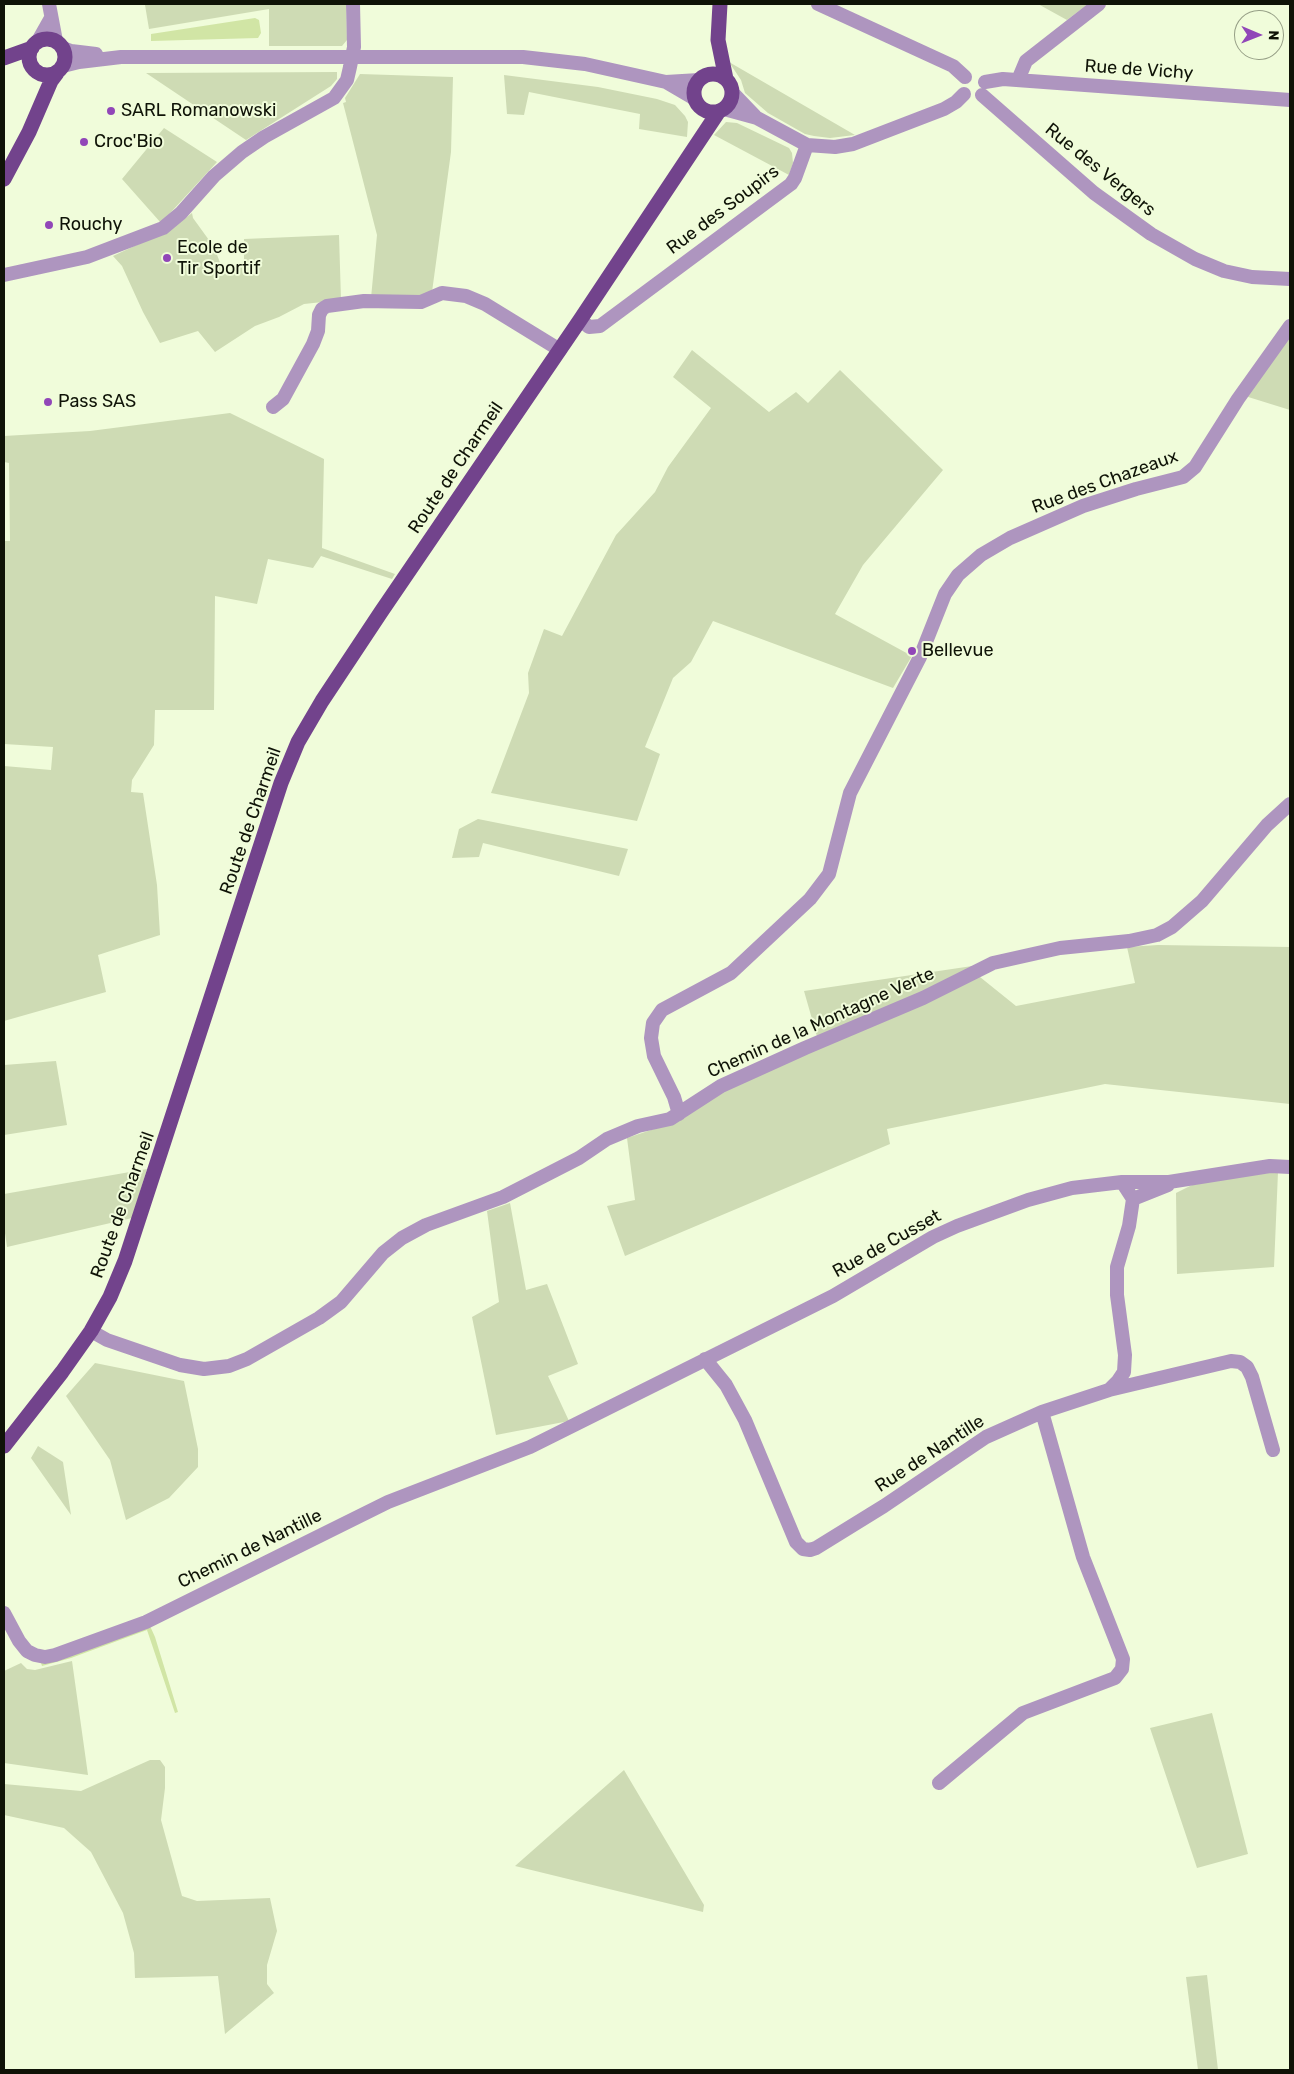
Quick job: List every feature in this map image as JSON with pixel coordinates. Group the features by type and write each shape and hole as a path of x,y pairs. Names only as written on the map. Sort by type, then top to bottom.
{"main road":[{"path":"718,40 695,89 698,103 710,111 722,110 730,101 729,85 718,40 720,4"},
{"path":"4,58 47,39 60,44 66,57 4,179"},
{"path":"35,45 29,57 35,70 38,110"},
{"path":"4,62 35,70 48,76 60,70"},
{"path":"701,79 717,74 729,85"},
{"name":"Route de Charmeil","path":"693,151 700,123 698,103"},
{"name":"Route de Charmeil","path":"4,1446 92,1332 126,1261 281,783 298,742 322,701 377,617 722,110"}],"street":[{"path":"4,275 87,257 163,228 181,213 214,176 242,152 264,137 334,98 347,80 352,58 354,46 352,4"},
{"path":"818,4 954,66 965,77"},
{"path":"1018,80 1026,61 1099,4"},
{"path":"50,11 60,44 79,52 124,57 523,57 585,64 666,82 701,79"},
{"path":"35,45 50,11"},
{"path":"60,70 79,62 124,57"},
{"path":"974,73 983,78 984,89 973,99 964,94 961,85 965,77 974,73"},
{"name":"Rue de Vichy","path":"984,89 1003,79 1290,100"},
{"path":"666,82 698,103"},
{"path":"729,85 757,118"},
{"name":"Rue des Vergers","path":"984,89 1094,193 1151,234 1195,259 1224,271 1252,277 1290,279"},
{"path":"722,110 757,118 807,145 835,147 853,144 944,109 956,102 964,94"},
{"name":"Rue des Soupirs","path":"580,320 589,327 600,326 791,184 807,145"},
{"path":"273,407 283,399 313,344 318,331 319,315 326,306 364,300 420,302 442,293 457,294 485,304 560,350"},
{"name":"Rue des Chazeaux","path":"679,1114 674,1097 654,1056 651,1038 653,1023 662,1010 731,973 810,899 829,874 850,793 920,657 945,594 958,575 981,555 1010,538 1083,506 1136,489 1183,477 1195,467 1238,399 1290,326"},
{"name":"Chemin de la Montagne Verte","path":"92,1332 107,1340 180,1365 204,1369 229,1366 248,1359 319,1318 342,1302 383,1253 402,1238 426,1225 504,1197 579,1158 607,1139 638,1126 670,1119 721,1086 923,998 993,963 1060,948 1129,941 1158,935 1172,927 1202,901 1267,825 1290,804"},
{"name":"Rue de Cusset","path":"530,1447 704,1358 833,1296 932,1237 957,1226 1028,1200 1072,1188 1122,1182 1169,1182 1270,1166 1290,1167"},
{"path":"1109,1390 1124,1372 1125,1355 1118,1296 1117,1267 1129,1226 1133,1199 1122,1182"},
{"path":"1133,1199 1168,1186 1169,1182"},
{"name":"Rue de Nantille","path":"704,1358 726,1385 745,1420 796,1542 803,1549 810,1550 816,1548 884,1506 986,1437 1042,1412 1109,1390 1231,1361 1240,1362 1247,1368 1252,1377 1273,1450"},
{"path":"1124,1372 1132,1380 1142,1383"},
{"path":"939,1783 1023,1713 1116,1678 1122,1669 1124,1658 1083,1557 1042,1412"},
{"name":"Chemin de Nantille","path":"4,1613 19,1642 27,1650 35,1655 45,1657 55,1655 146,1622 388,1502 530,1447"}],"shaded area":[{"path":"346,4 347,40 342,46 269,46 269,9 149,29 145,5"},
{"path":"1038,4 1088,4 1067,20"},
{"path":"255,18 259,20 261,33 258,38 151,41 151,34"},
{"path":"729,62 855,135 830,138 805,134 768,113 745,93 741,80"},
{"path":"337,72 337,79 331,86 246,140 146,73"},
{"path":"360,74 453,77 451,152 432,292 423,299 371,298 377,235 343,103 346,102 345,98"},
{"path":"504,75 598,87 657,99 675,105 688,122 687,137 639,129 640,114 529,92 524,115 507,114"},
{"path":"726,122 737,123 789,148 792,153 793,163 789,175 714,135"},
{"path":"164,128 217,162 161,223 122,179"},
{"path":"192,213 193,218 214,247 224,273 244,266 244,239 339,235 341,300 304,304 279,317 255,326 215,352 198,331 160,343 143,312 122,266 113,256 171,229"},
{"path":"1290,334 1290,410 1245,396"},
{"path":"692,350 769,412 796,392 808,403 840,370 943,470 863,565 835,614 912,656 893,688 713,621 691,662 673,678 645,747 660,754 637,821 491,793 529,693 528,673 544,629 562,636 616,535 655,492 668,467 711,408 673,377"},
{"path":"230,413 324,459 322,548 395,574 392,579 321,556 313,568 268,559 257,604 215,596 214,710 155,710 154,745 132,780 131,792 143,793 157,885 160,935 98,955 106,992 4,1021 4,766 51,770 53,747 4,744 4,541 10,541 9,463 4,462 4,436 90,431"},
{"path":"478,819 628,849 619,876 483,843 479,857 452,858 459,829"},
{"path":"1158,945 1290,947 1290,1104 1105,1084 887,1129 890,1144 625,1256 607,1206 635,1200 627,1138 681,1120 726,1089 820,1047 804,991 979,965 980,977 1016,1006 1135,983 1127,947"},
{"path":"56,1061 67,1125 4,1135 4,1065"},
{"path":"147,1169 132,1218 7,1247 4,1226 4,1194"},
{"path":"1278,1172 1274,1267 1177,1274 1176,1193 1192,1185 1248,1175"},
{"path":"510,1203 526,1290 547,1284 578,1364 548,1376 569,1421 496,1435 472,1317 499,1302 487,1211"},
{"path":"95,1363 184,1381 198,1449 198,1467 169,1498 126,1520 110,1460 66,1396"},
{"path":"38,1446 63,1462 71,1515 31,1458"},
{"path":"150,1626 178,1712 175,1713 147,1630 71,1658 42,1666 41,1663"},
{"path":"72,1661 88,1775 4,1763 4,1671 21,1663 27,1669 35,1670"},
{"path":"1212,1713 1248,1854 1197,1868 1150,1728"},
{"path":"150,1760 160,1760 165,1767 165,1788 161,1820 182,1896 197,1901 270,1898 277,1931 267,1965 267,1984 274,1993 225,2034 218,1976 135,1978 134,1953 123,1913 91,1852 64,1828 4,1815 4,1784 81,1791"},
{"path":"624,1770 704,1905 703,1912 515,1866"},
{"path":"1207,1975 1218,2070 1198,2070 1186,1977"}],"place":[{"name":"SARL Romanowski","path":"111,111"},
{"name":"Croc'Bio","path":"84,142"},
{"name":"Rouchy","path":"49,225"},
{"name":"Ecole de Tir Sportif","path":"167,258"},
{"name":"Pass SAS","path":"48,402"},
{"name":"Bellevue","path":"912,651"}]}
